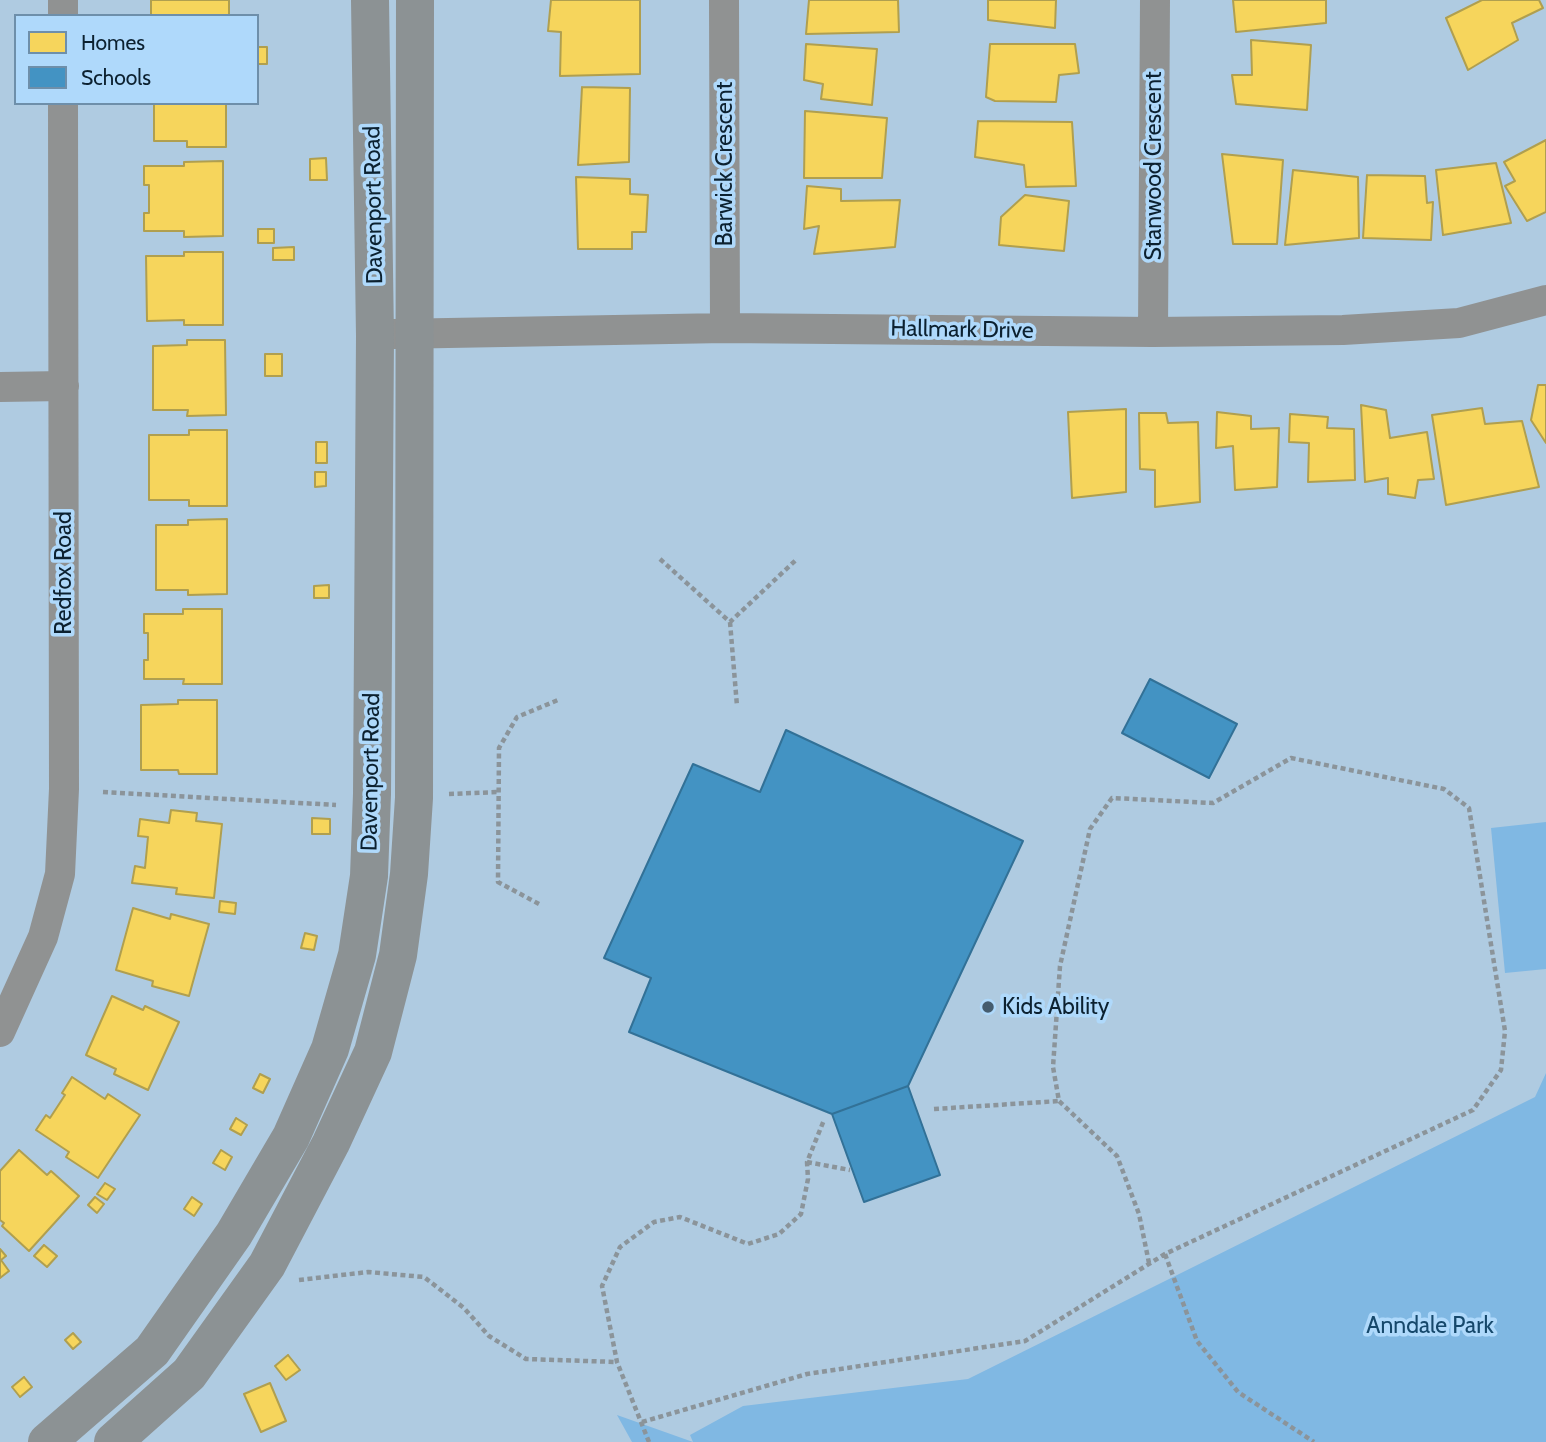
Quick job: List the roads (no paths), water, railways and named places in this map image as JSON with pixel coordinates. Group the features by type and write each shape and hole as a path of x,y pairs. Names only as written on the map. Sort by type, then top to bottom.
{"street":[{"name":"Davenport Road","path":"47,1442 152,1350 241,1224 291,1137 330,1049 357,955 369,876 372,794 375,335 370,0"},
{"name":"Davenport Road","path":"113,1442 190,1374 267,1265 331,1143 373,1052 398,955 409,874 414,798 415,0"},
{"name":"Barwick Crescent","path":"724,0 725,328"},
{"name":"Stanwood Crescent","path":"1153,331 1155,0"},
{"name":"Redfox Road","path":"0,1032 43,937 60,874 64,789 63,105"},
{"name":"Hallmark Drive","path":"375,335 416,332 725,328 1343,330 1459,323 1546,300"},
{"path":"0,387 64,386"}],"place":[{"name":"Kids Ability","path":"988,1007"}],"park label":[{"name":"Anndale Park","path":"1430,1326"}]}
